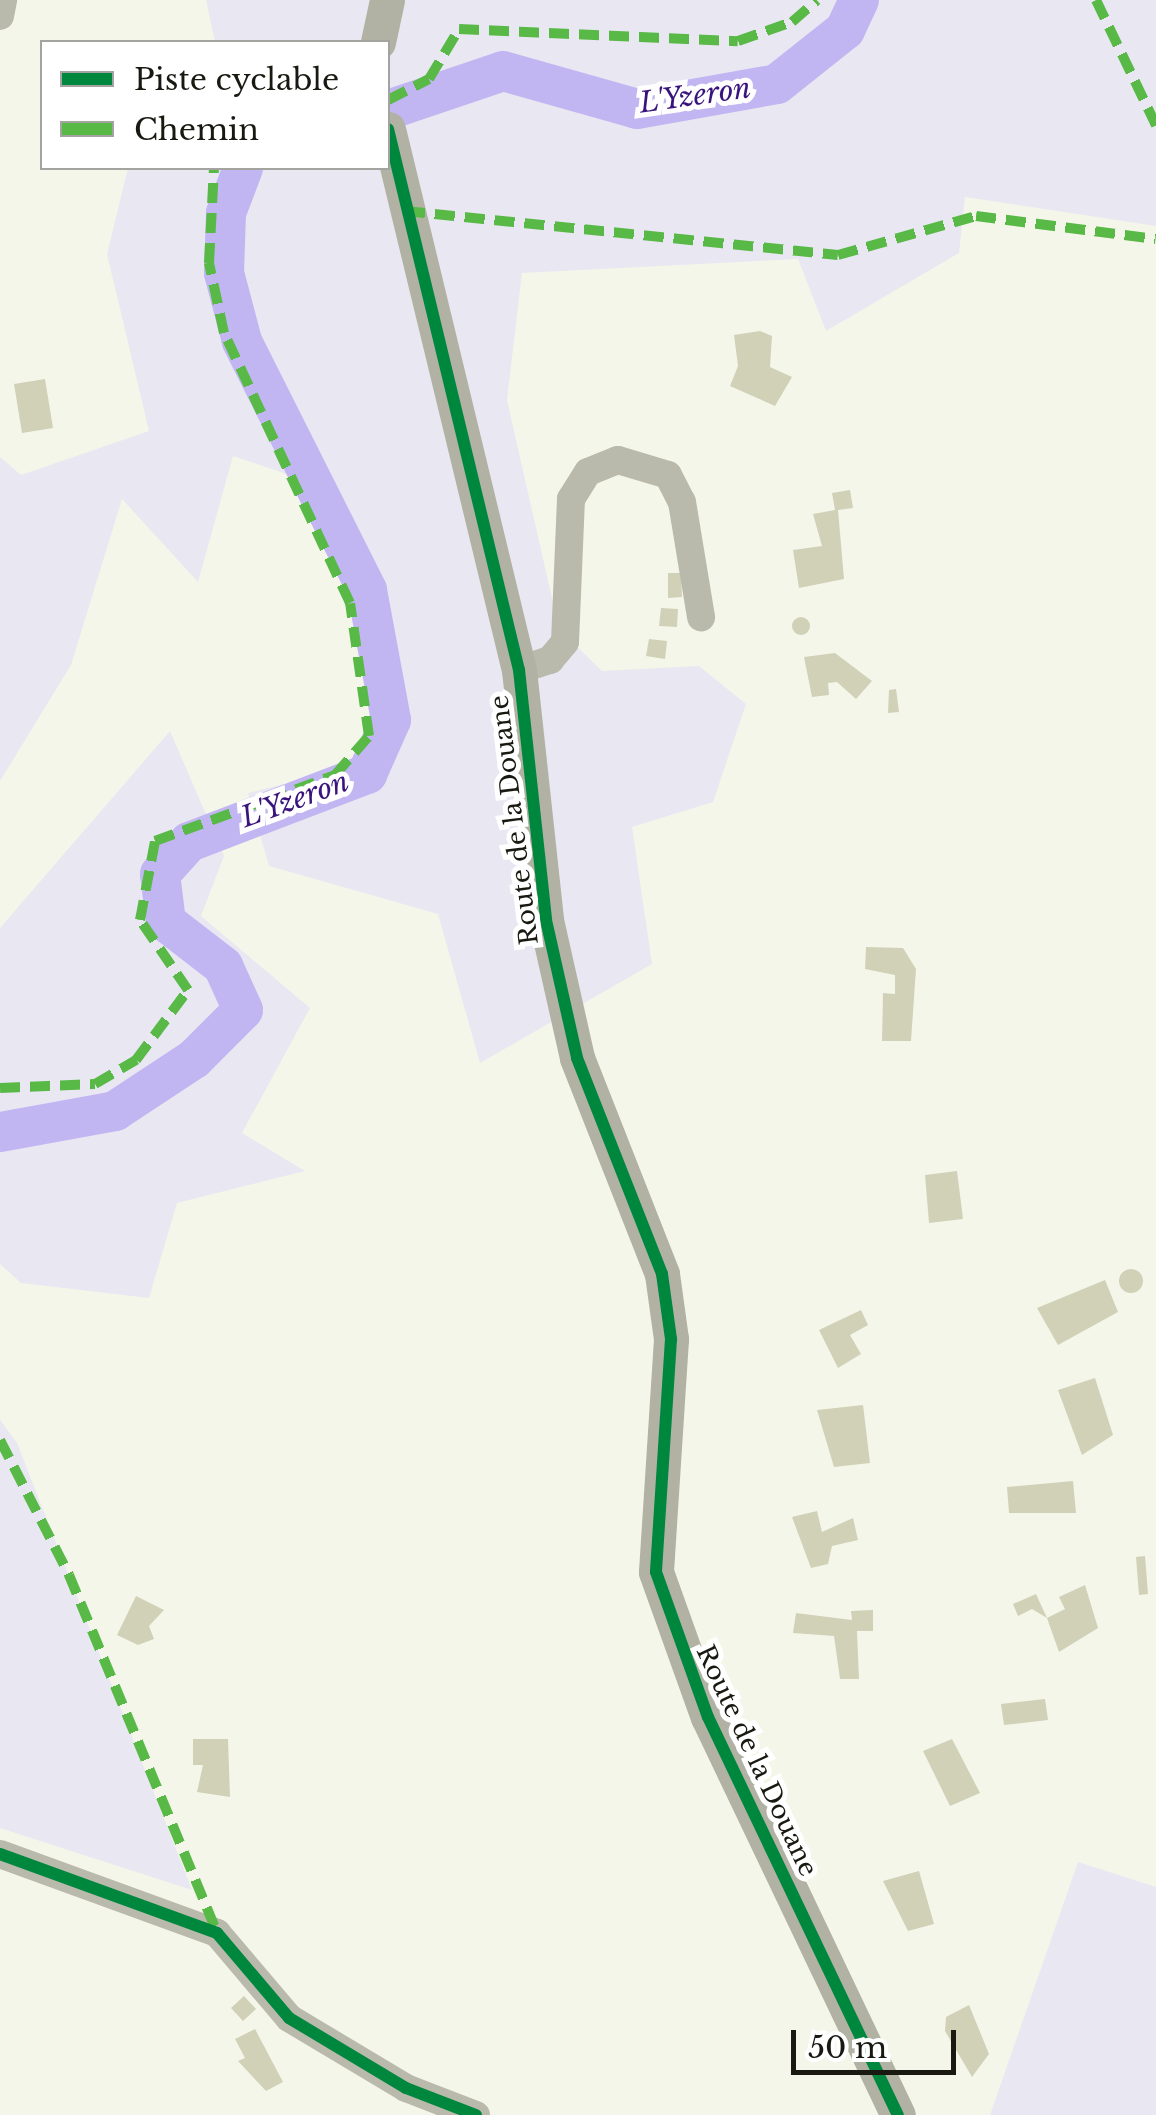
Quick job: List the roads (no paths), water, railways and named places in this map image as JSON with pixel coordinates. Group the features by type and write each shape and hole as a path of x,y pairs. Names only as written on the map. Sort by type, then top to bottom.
{"main road":[{"path":"378,40 388,0"},
{"name":"Route de la Douane","path":"390,138 519,670 546,920 577,1058 662,1274 671,1339 656,1572 708,1716 898,2115"}],"street":[{"path":"0,16 3,0"},
{"name":"Route de la Douane","path":"519,670 550,660 565,642 571,500 588,472 618,460 668,475 682,502 701,617"},
{"path":"0,1854 217,1932 288,2018 406,2088 476,2115"}],"waterway":[{"name":"L'Yzeron","path":"390,109 503,71 637,109 777,84 845,30 859,0"},
{"name":"L'Yzeron","path":"0,1132 115,1111 194,1059 243,1010 223,966 166,922 160,874 189,842 367,774 391,720 367,590 242,341 224,273 226,213 242,170"}]}
